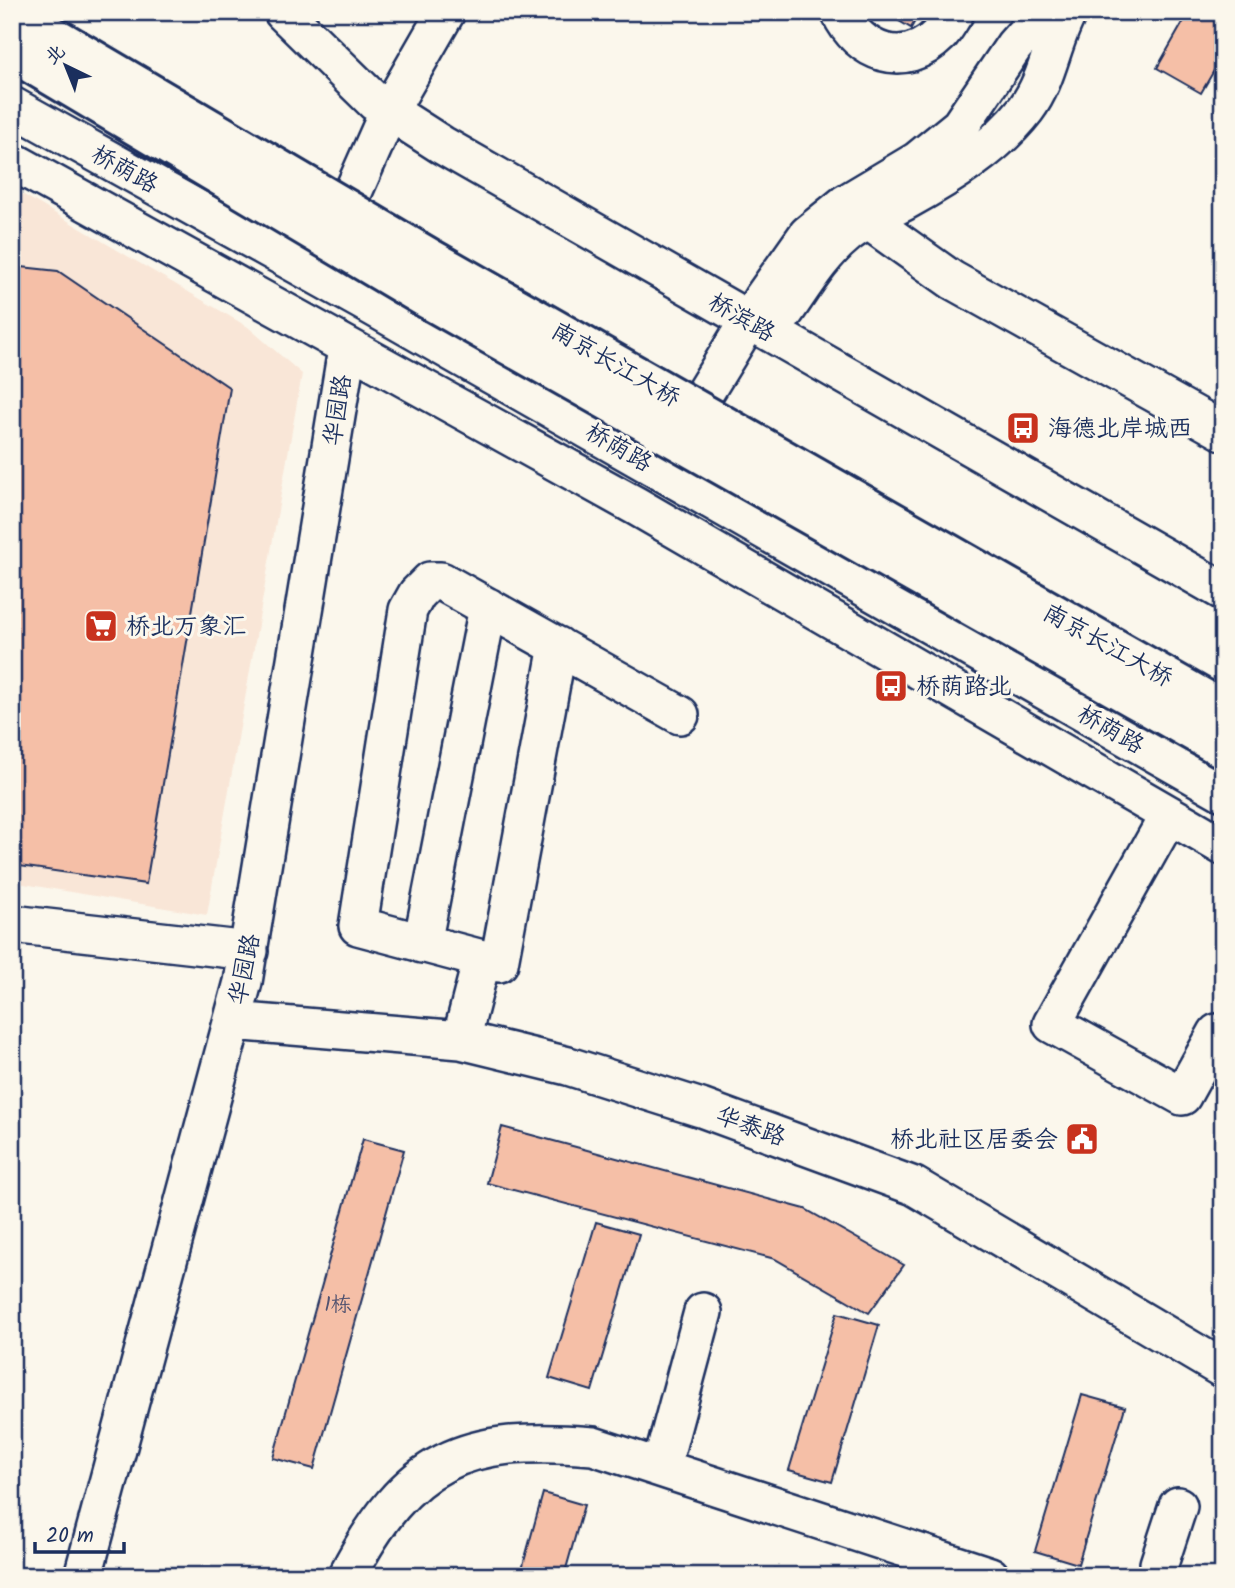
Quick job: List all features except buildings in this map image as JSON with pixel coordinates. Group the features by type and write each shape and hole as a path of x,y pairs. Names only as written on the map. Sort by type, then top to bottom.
{"highway":[{"name":"南京长江大桥","path":"12,12 431,259 1223,710"},
{"name":"南京长江大桥","path":"12,52 428,299 1223,748"}],"street":[{"name":"桥滨路","path":"283,12 375,103 442,145 1223,591"},
{"path":"389,111 398,57 424,12"},
{"path":"316,275 389,111 446,12"},
{"path":"840,12 853,35 867,47 891,55 921,47 939,36 955,12"},
{"path":"636,506 748,321 784,313 860,210 960,126 1014,46 1044,12"},
{"path":"860,210 950,174 1006,131 1026,109 1039,87 1051,62 1059,29 1068,12"},
{"name":"桥荫路","path":"12,106 658,469 1223,793"},
{"name":"桥荫路","path":"12,161 347,349 636,506 1223,846"},
{"path":"860,210 951,280 1223,431"},
{"name":"华园路","path":"83,1576 233,1021 249,951 347,349"},
{"path":"558,646 499,964 358,926 408,610 416,594 430,581 441,581 558,646 680,715"},
{"path":"422,944 488,607"},
{"path":"1169,815 1052,1024 1182,1096 1217,1033"},
{"path":"12,925 249,951"},
{"path":"461,1040 482,959"},
{"name":"华泰路","path":"233,1021 461,1040 568,1066 701,1108 914,1186 1223,1369"},
{"path":"661,1468 704,1312"},
{"path":"347,1576 384,1512 411,1483 439,1465 472,1450 548,1442 593,1446 990,1576"},
{"path":"1157,1572 1178,1506"}],"shaded area":[{"name":"桥北万象汇","path":"12,188 248,327 302,374 207,915 12,882"}],"place":[{"name":"海德北岸城西","path":"1023,428"},
{"name":"桥北万象汇","path":"101,626"},
{"name":"桥荫路北","path":"891,686"},
{"name":"桥北社区居委会","path":"1082,1139"}]}
